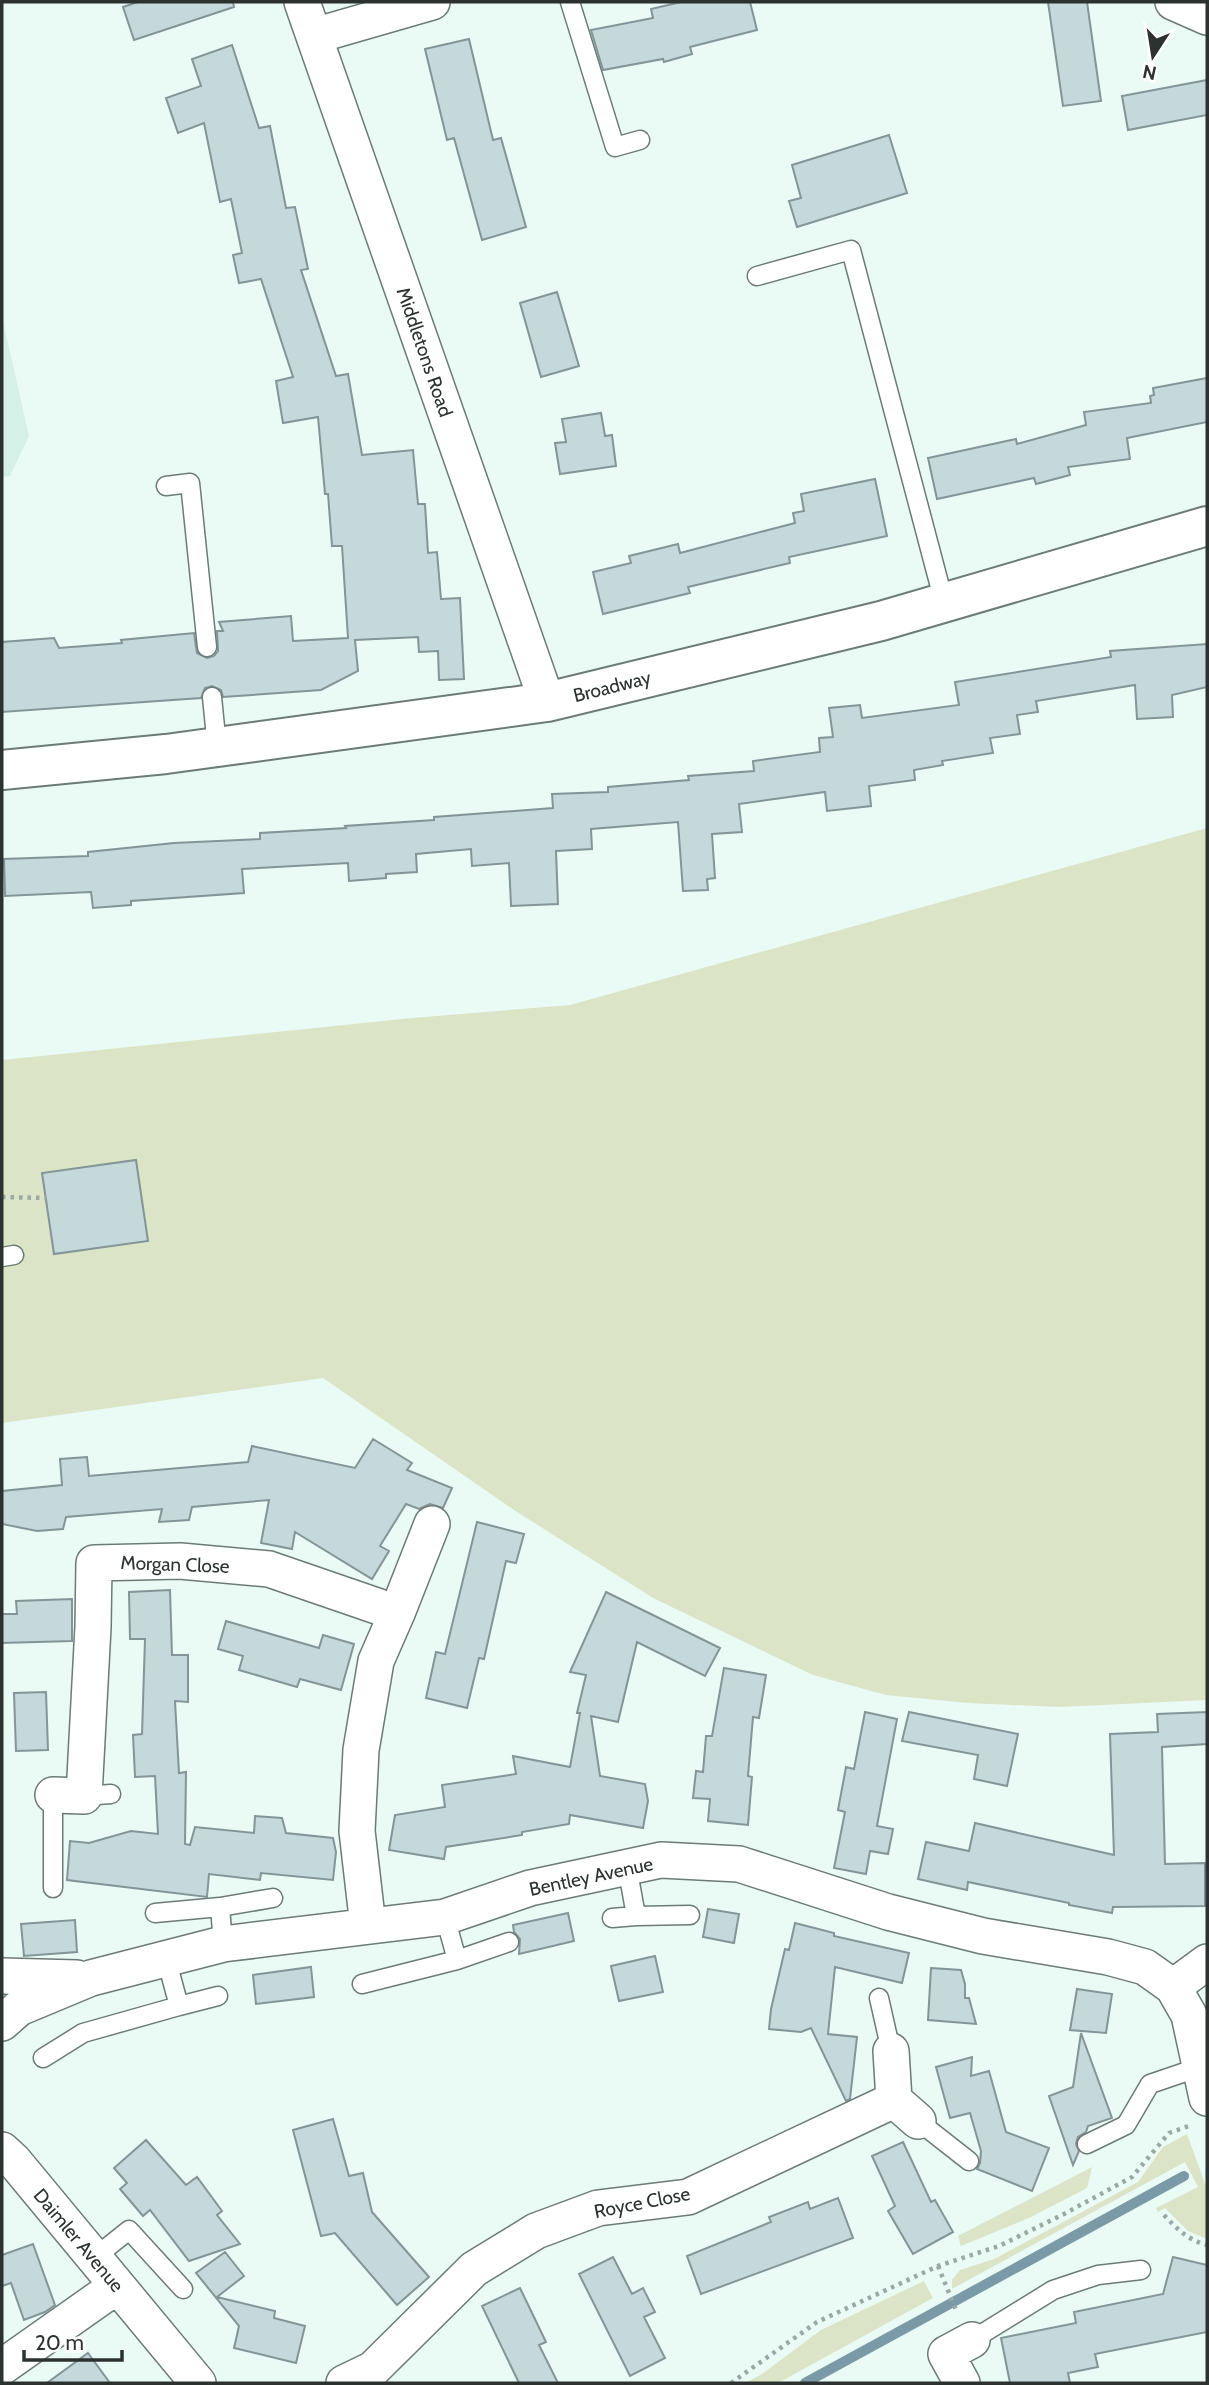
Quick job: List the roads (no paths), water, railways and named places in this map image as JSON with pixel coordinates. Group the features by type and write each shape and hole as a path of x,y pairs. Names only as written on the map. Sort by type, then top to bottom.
{"main road":[{"name":"Broadway","path":"2,770 216,747 547,702 881,621 1207,526"}],"street":[{"name":"Middletons Road","path":"302,2 547,702"},
{"path":"314,36 432,2"},
{"path":"1173,2 1207,18"},
{"path":"368,1926 356,1831 361,1750 376,1661 432,1524"},
{"name":"Morgan Close","path":"83,1795 94,1563 180,1561 269,1569 397,1614"},
{"name":"Bentley Avenue","path":"2,2023 19,2008 91,1978 223,1944 445,1917 530,1888 661,1860 739,1864 915,1919 983,1936 1108,1957 1145,1967 1173,1987 1189,2015 1201,2097"},
{"path":"1173,1987 1207,1962"},
{"name":"Bentley Avenue","path":"2,1976 91,1978"},
{"path":"891,2051 906,2110"},
{"name":"Royce Close","path":"344,2383 373,2368 474,2269 536,2231 598,2208 688,2197 906,2110"},
{"name":"Daimler Avenue","path":"6,2148 198,2383"},
{"path":"2,2367 117,2286"},
{"path":"962,2383 946,2354 966,2328"}],"lane":[{"path":"570,2 615,147 640,140"},
{"path":"757,276 851,250 944,602"},
{"path":"166,486 190,483 207,647"},
{"path":"212,697 216,747"},
{"path":"53,1888 83,1795"},
{"path":"626,1866 636,1916"},
{"path":"155,1913 220,1908 273,1898"},
{"path":"220,1908 223,1944"},
{"path":"612,1918 690,1915"},
{"path":"445,1917 457,1961"},
{"path":"362,1984 457,1961 509,1942"},
{"path":"166,1958 179,2006"},
{"path":"43,2059 83,2034 218,1996"},
{"path":"879,1998 891,2051"},
{"path":"1087,2144 1126,2125 1150,2084 1201,2097"},
{"path":"906,2110 969,2161"},
{"path":"94,2258 129,2230 183,2289"},
{"path":"966,2328 1053,2290 1098,2275 1141,2270"}],"waterway":[{"path":"805,2383 1184,2176"}]}
